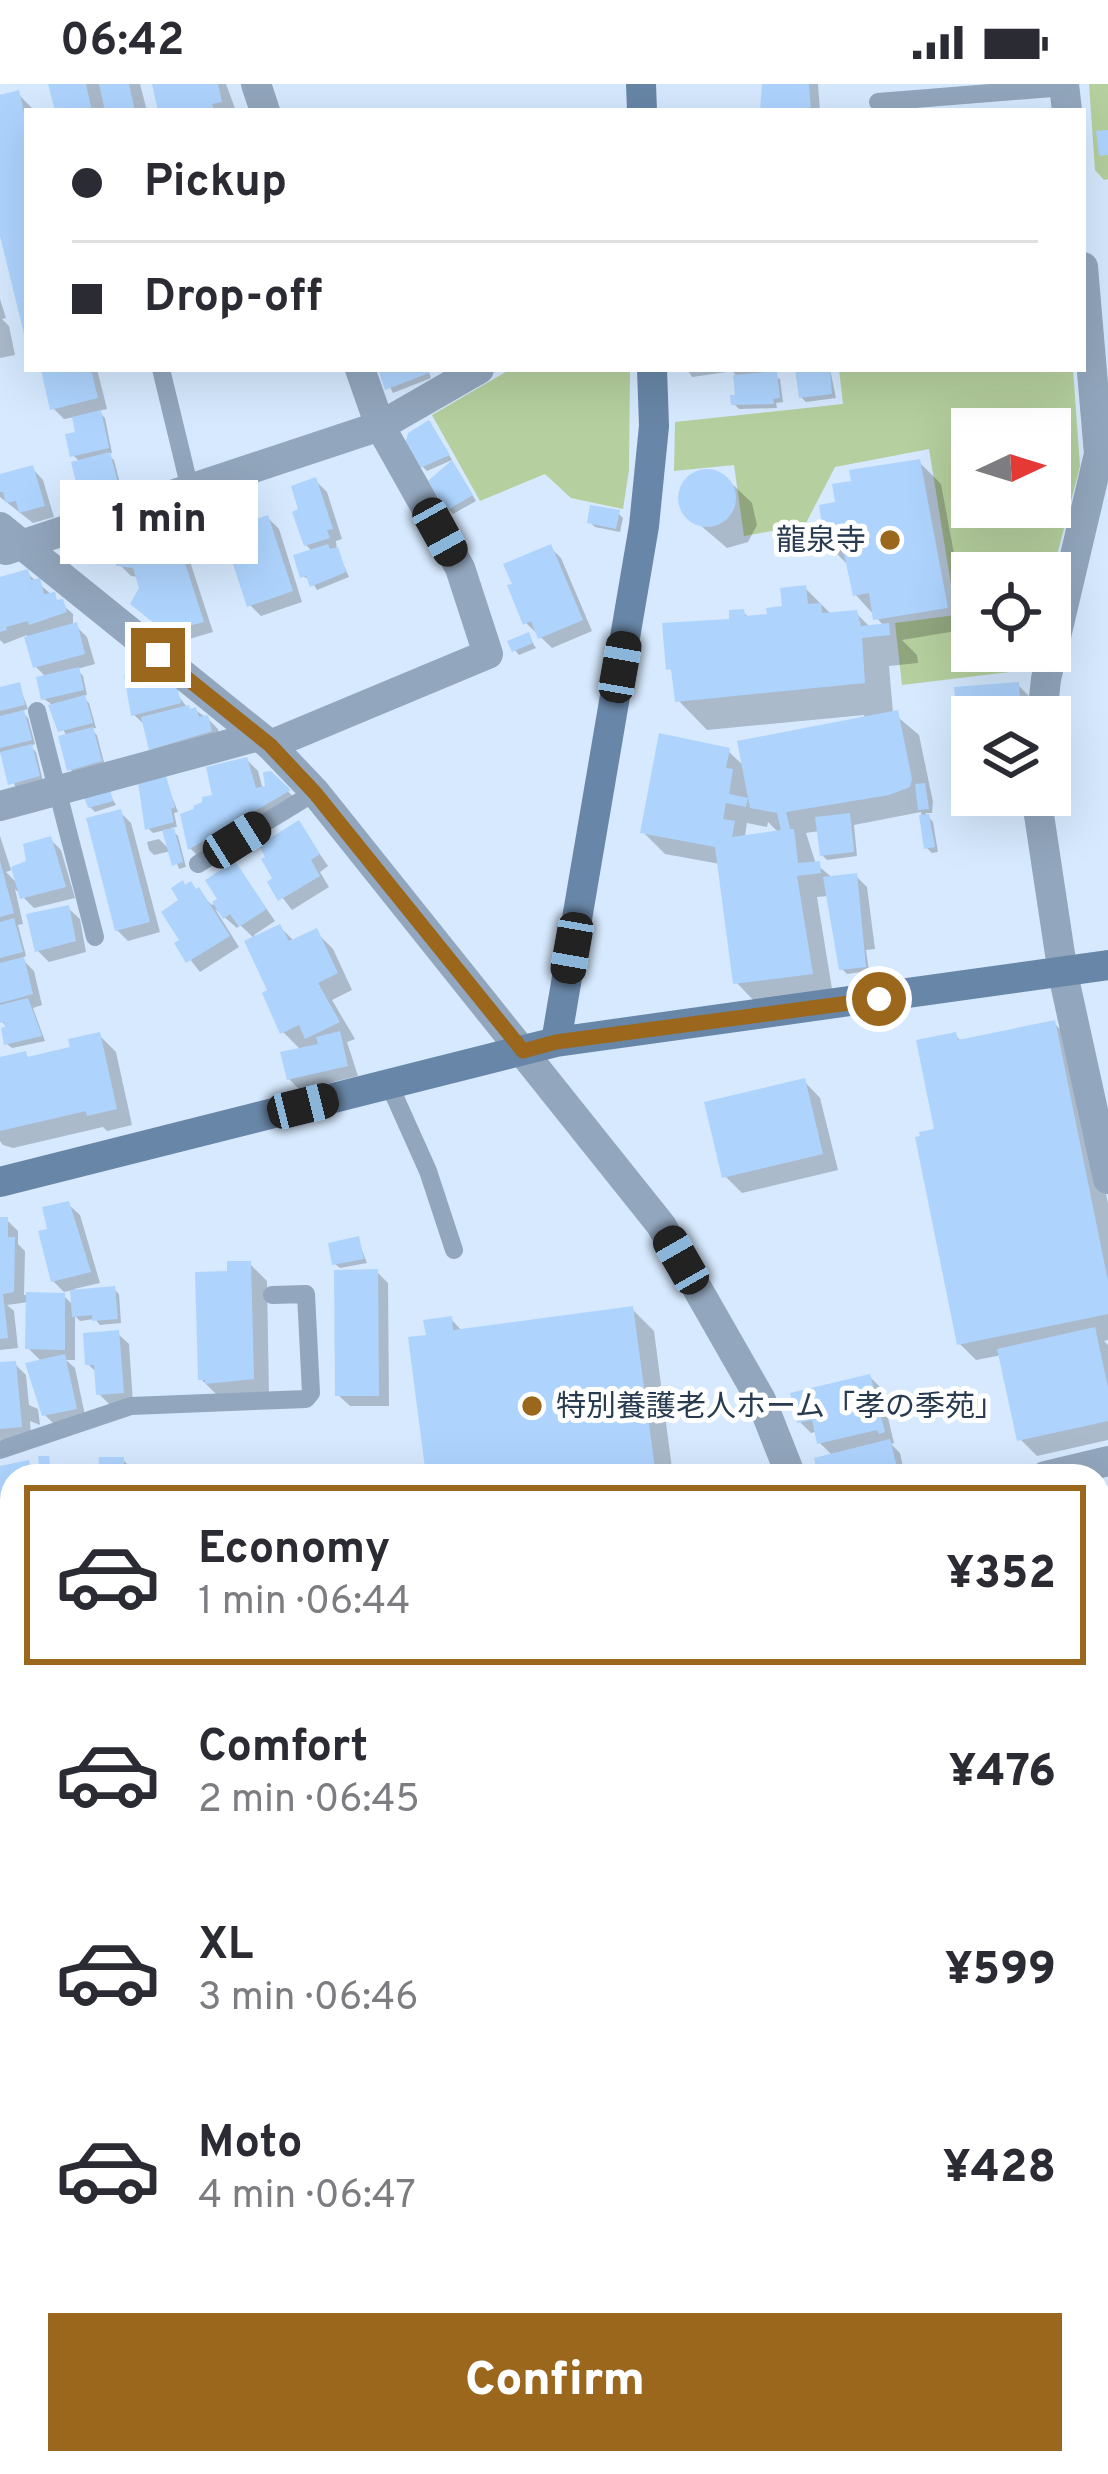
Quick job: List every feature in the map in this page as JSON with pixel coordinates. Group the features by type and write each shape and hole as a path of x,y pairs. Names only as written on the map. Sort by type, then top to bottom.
{"street":[{"path":"1044,696 1099,454 1086,306"},
{"path":"0,806 265,741 488,654 460,568 380,426 361,372"},
{"path":"7,542 190,489 380,426 474,372"},
{"path":"556,1042 644,526 654,426 652,372"},
{"path":"7,542 265,741 315,793 661,1225 761,1400 786,1464"},
{"path":"1039,816 1063,974 1108,1179"},
{"path":"0,1182 556,1042 1108,965"}],"lane":[{"path":"878,102 1065,94"},
{"path":"162,372 190,489"},
{"path":"37,711 95,938"},
{"path":"198,864 315,793"},
{"path":"389,1084 428,1172 454,1250"},
{"path":"0,1450 131,1406 306,1399 311,1393 306,1294 272,1294"}],"green space":[{"path":"1089,84 1108,84 1108,179 1104,180 1095,170"},
{"path":"506,372 630,372 629,470 623,509 571,498 545,474 480,501 432,415"},
{"path":"839,372 1073,372 1080,466 1071,501 1071,408 951,408 951,528 1064,528 1058,552 951,552 951,584 929,449 835,467 805,525 744,536 734,465 674,471 675,422 843,404"},
{"path":"951,616 951,672 1010,672 902,685 895,623"}],"building":[{"path":"48,84 86,84 91,108 54,108"},
{"path":"99,84 129,84 134,108 104,108"},
{"path":"152,84 218,84 222,102 212,104 213,108 157,108"},
{"path":"762,84 809,84 811,108 760,108"},
{"path":"19,90 24,112 24,334 0,236 0,95"},
{"path":"1108,130 1108,155 1099,156 1096,131"},
{"path":"41,372 92,372 98,398 50,410"},
{"path":"379,372 429,373 385,390"},
{"path":"777,372 780,398 773,399 774,404 731,405 733,375"},
{"path":"795,372 830,372 832,394 799,398"},
{"path":"101,410 109,448 70,457 65,434 75,432 72,417"},
{"path":"429,420 450,455 420,468 405,444 408,433"},
{"path":"110,452 119,487 85,496 71,462"},
{"path":"920,459 948,608 873,620 869,593 853,596 842,544 825,547 819,505 835,502 832,484 851,481 849,470"},
{"path":"452,460 473,495 446,511 428,481"},
{"path":"33,465 45,506 19,513 16,501 6,503 0,492 0,474"},
{"path":"707,469 727,478 736,498 727,518 707,527 687,518 678,498 687,478"},
{"path":"316,477 333,529 327,530 330,538 304,546 292,512 298,509 291,486"},
{"path":"250,496 255,513 221,523 217,506"},
{"path":"590,505 620,510 616,529 587,523"},
{"path":"268,515 293,591 247,607 222,530"},
{"path":"163,526 167,537 176,535 204,622 165,632 130,604 139,588 133,568 116,566 110,545 115,543 113,538"},
{"path":"328,544 330,549 338,547 346,572 310,587 306,576 300,578 293,555"},
{"path":"551,544 583,620 538,639 531,621 523,625 503,564"},
{"path":"28,569 31,580 40,578 44,594 55,592 57,600 63,599 67,612 0,632 0,577"},
{"path":"806,585 808,604 821,603 822,613 857,610 861,626 889,623 890,635 862,638 865,683 675,702 671,669 666,670 662,623 729,619 729,610 744,609 745,616 767,614 766,608 782,606 780,588"},
{"path":"77,622 85,654 33,668 24,637"},
{"path":"529,632 533,643 512,652 507,641"},
{"path":"79,667 84,690 41,700 36,677"},
{"path":"148,669 151,679 158,677 178,690 181,703 131,716 124,675"},
{"path":"20,682 25,705 0,711 0,687"},
{"path":"1019,682 1020,696 955,696 954,687"},
{"path":"85,695 93,723 58,732 48,705"},
{"path":"196,707 199,717 208,715 212,731 149,750 141,717"},
{"path":"24,710 32,740 0,748 0,716"},
{"path":"898,710 910,787 889,795 786,812 790,829 794,829 798,863 820,861 821,873 797,876 813,974 733,984 715,847 640,833 659,733 730,748 729,794 748,798 746,807 726,803 723,819 735,821 732,837 781,830 777,813 750,808 737,741"},
{"path":"93,727 102,761 67,771 58,736"},
{"path":"32,744 40,776 8,785 0,752"},
{"path":"247,757 256,788 265,786 263,772 271,771 291,790 188,850 180,814 212,795 206,767"},
{"path":"166,776 174,822 145,830 138,783"},
{"path":"925,783 929,809 918,810 915,784"},
{"path":"110,789 113,801 88,808 84,797"},
{"path":"121,809 150,922 115,931 86,818"},
{"path":"850,813 854,852 820,856 815,817"},
{"path":"929,814 935,847 924,849 919,815"},
{"path":"299,820 320,854 311,860 320,876 278,901 267,882 272,878 259,845"},
{"path":"174,828 183,862 172,866 162,830"},
{"path":"51,836 66,887 20,899 11,867 26,861 23,844"},
{"path":"0,861 14,913 0,917"},
{"path":"235,861 267,909 239,927 230,914 223,919 205,880"},
{"path":"857,873 866,967 839,970 823,877"},
{"path":"183,880 185,885 191,881 199,887 230,936 186,963 174,943 179,940 161,912 178,900 171,888"},
{"path":"69,905 76,941 35,952 26,914"},
{"path":"14,918 23,952 0,958 0,922"},
{"path":"280,924 289,941 317,928 338,973 318,983 340,1022 305,1039 299,1025 280,1034 262,993 267,990 244,941"},
{"path":"24,957 33,994 0,1003 0,963"},
{"path":"28,998 42,1036 4,1045 0,1005"},
{"path":"1055,1020 1108,1281 1108,1314 957,1345 915,1137 934,1129 916,1040 956,1032 958,1040"},
{"path":"340,1031 348,1066 287,1080 280,1052 318,1044 316,1037"},
{"path":"100,1032 117,1109 87,1116 86,1111 0,1131 0,1057 26,1051 27,1057 70,1047 68,1039"},
{"path":"805,1078 823,1154 722,1178 704,1102"},
{"path":"69,1201 91,1272 51,1282 38,1231 47,1229 42,1207"},
{"path":"0,1217 8,1217 8,1237 15,1237 14,1292 3,1294 8,1338 0,1339"},
{"path":"359,1236 364,1259 332,1265 328,1243"},
{"path":"227,1261 251,1261 254,1379 205,1384 198,1380 195,1272 227,1271"},
{"path":"378,1269 379,1396 335,1396 334,1270"},
{"path":"115,1286 118,1319 72,1317 70,1290"},
{"path":"26,1292 65,1293 65,1350 25,1349"},
{"name":"特別養護老人ホーム「孝の季苑」","path":"633,1306 654,1464 424,1464 408,1337 426,1335 423,1320 452,1316 453,1330"},
{"path":"1095,1327 1108,1387 1108,1421 1017,1441 997,1349"},
{"path":"119,1330 124,1393 96,1395 94,1365 85,1365 83,1333"},
{"path":"65,1354 77,1409 42,1416 25,1363"},
{"path":"16,1361 22,1427 0,1429 0,1362"},
{"path":"870,1374 885,1432 817,1444 812,1420 797,1423 790,1393"},
{"path":"890,1439 896,1464 815,1464 814,1458"},
{"path":"99,1457 124,1457 124,1464 99,1464"}],"place":[{"name":"龍泉寺","path":"890,540"},
{"name":"特別養護老人ホーム「孝の季苑」","path":"532,1406"}],"route":[{"path":"158,655 270,745 315,793 523,1051 556,1042 879,999"}]}
